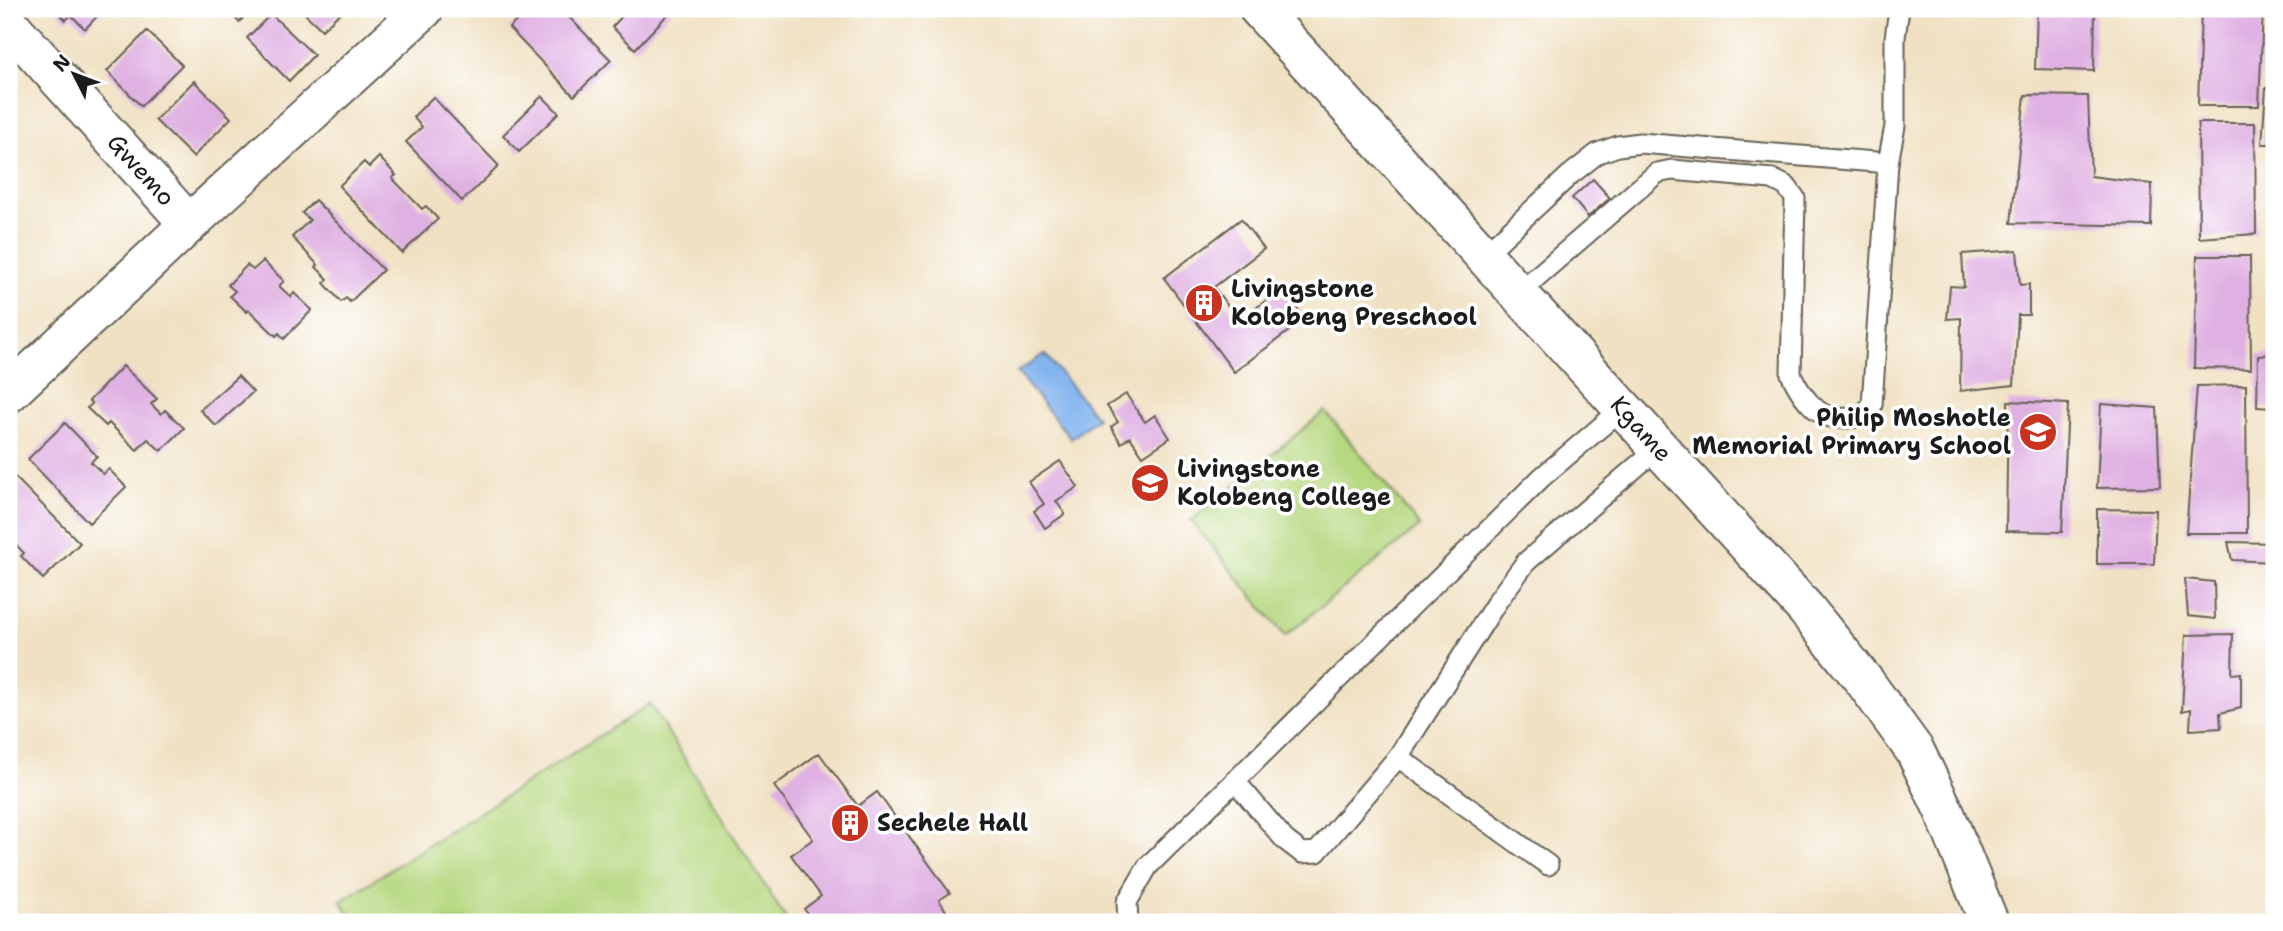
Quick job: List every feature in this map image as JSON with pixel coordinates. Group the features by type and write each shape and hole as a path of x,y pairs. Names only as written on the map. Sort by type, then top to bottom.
{"street":[{"path":"9,393 424,9"},
{"name":"Kgame","path":"1259,9 1805,608 1865,682 1915,751 1944,811 1989,922"},
{"name":"Gwemo","path":"9,24 189,224"}],"lane":[{"path":"1518,293 1657,173 1672,170 1772,179 1786,186 1795,198 1791,374 1798,390 1815,408 1835,419 1861,417 1872,405 1888,163 1895,126 1895,38 1899,9"},
{"path":"1484,255 1579,168 1598,153 1618,146 1640,143 1888,163"},
{"path":"1128,922 1127,902 1148,866 1542,477 1623,408"},
{"path":"1235,780 1285,840 1302,853 1317,852 1398,757 1498,600 1526,562 1658,447"},
{"path":"1398,757 1548,865"}],"green space":[{"path":"1325,411 1420,526 1285,636 1191,521"},
{"path":"650,704 788,922 355,922 341,901"}],"water":[{"path":"1045,354 1097,418 1071,439 1017,372"}],"building":[{"path":"55,9 104,9 85,29 71,15 66,20"},
{"path":"226,9 252,9 239,22"},
{"path":"300,9 344,9 322,30"},
{"path":"529,9 561,9 611,60 574,96 509,28"},
{"path":"629,9 671,11 635,49 612,27"},
{"path":"2037,9 2095,9 2094,71 2035,69"},
{"path":"2201,9 2263,9 2259,106 2198,106"},
{"path":"271,14 314,55 289,81 247,38"},
{"path":"147,31 182,65 141,106 107,71"},
{"path":"194,81 231,118 193,157 155,120"},
{"path":"2274,87 2274,144 2262,144 2266,88"},
{"path":"2025,95 2088,96 2091,176 2152,184 2151,226 2011,223"},
{"path":"542,96 559,113 519,152 503,135"},
{"path":"433,97 499,166 462,201 406,142 422,127 413,117"},
{"path":"2198,123 2255,123 2256,234 2199,238"},
{"path":"379,157 396,175 392,178 422,209 426,206 438,219 402,253 339,186 364,162 369,167"},
{"path":"1593,179 1610,198 1588,217 1572,198"},
{"path":"315,200 383,270 350,302 346,298 341,302 324,283 328,279 292,237 310,220 302,213"},
{"name":"Livingstone Kolobeng Preschool","path":"1241,219 1264,249 1214,287 1239,321 1282,288 1305,319 1234,372 1164,278"},
{"path":"2017,250 2020,285 2029,284 2029,315 2018,315 2014,385 1960,391 1961,318 1947,319 1950,286 1964,287 1962,254"},
{"path":"2197,256 2250,256 2251,369 2194,368"},
{"path":"263,261 284,281 279,286 291,297 294,293 312,310 284,339 279,333 276,336 230,296 235,291 228,285 247,265 253,270"},
{"path":"2274,354 2274,408 2257,407 2258,355"},
{"path":"123,366 157,399 151,404 161,414 165,410 184,428 161,451 148,439 137,450 109,423 106,426 87,408 92,404 89,401"},
{"path":"238,376 253,392 216,426 200,410"},
{"path":"2246,385 2247,533 2186,533 2197,386"},
{"path":"1126,394 1145,422 1155,415 1170,438 1143,456 1130,437 1121,443 1111,427 1118,422 1107,406"},
{"path":"2008,401 2068,404 2062,532 2006,531"},
{"path":"2101,404 2157,408 2160,487 2097,488"},
{"path":"65,423 97,456 91,462 103,474 109,469 126,487 89,523 28,459"},
{"path":"1060,461 1078,487 1056,501 1065,514 1045,528 1034,511 1044,504 1029,482"},
{"path":"9,471 80,543 43,579 21,556 24,553 9,538"},
{"path":"2097,509 2156,510 2154,564 2097,564"},
{"path":"2228,542 2274,543 2274,562 2232,560"},
{"path":"2185,579 2214,582 2215,619 2188,616"},
{"path":"2233,634 2232,674 2241,673 2241,708 2220,713 2221,728 2190,730 2191,709 2182,711 2186,635"},
{"name":"Sechele Hall","path":"819,753 858,806 877,792 950,893 939,900 948,914 936,922 814,922 804,909 821,896 791,855 813,839 774,786"}],"place":[{"name":"Livingstone Kolobeng Preschool","path":"1204,303"},
{"name":"Philip Moshotle Memorial Primary School","path":"2038,432"},
{"name":"Livingstone Kolobeng College","path":"1150,483"},
{"name":"Sechele Hall","path":"850,823"}]}
